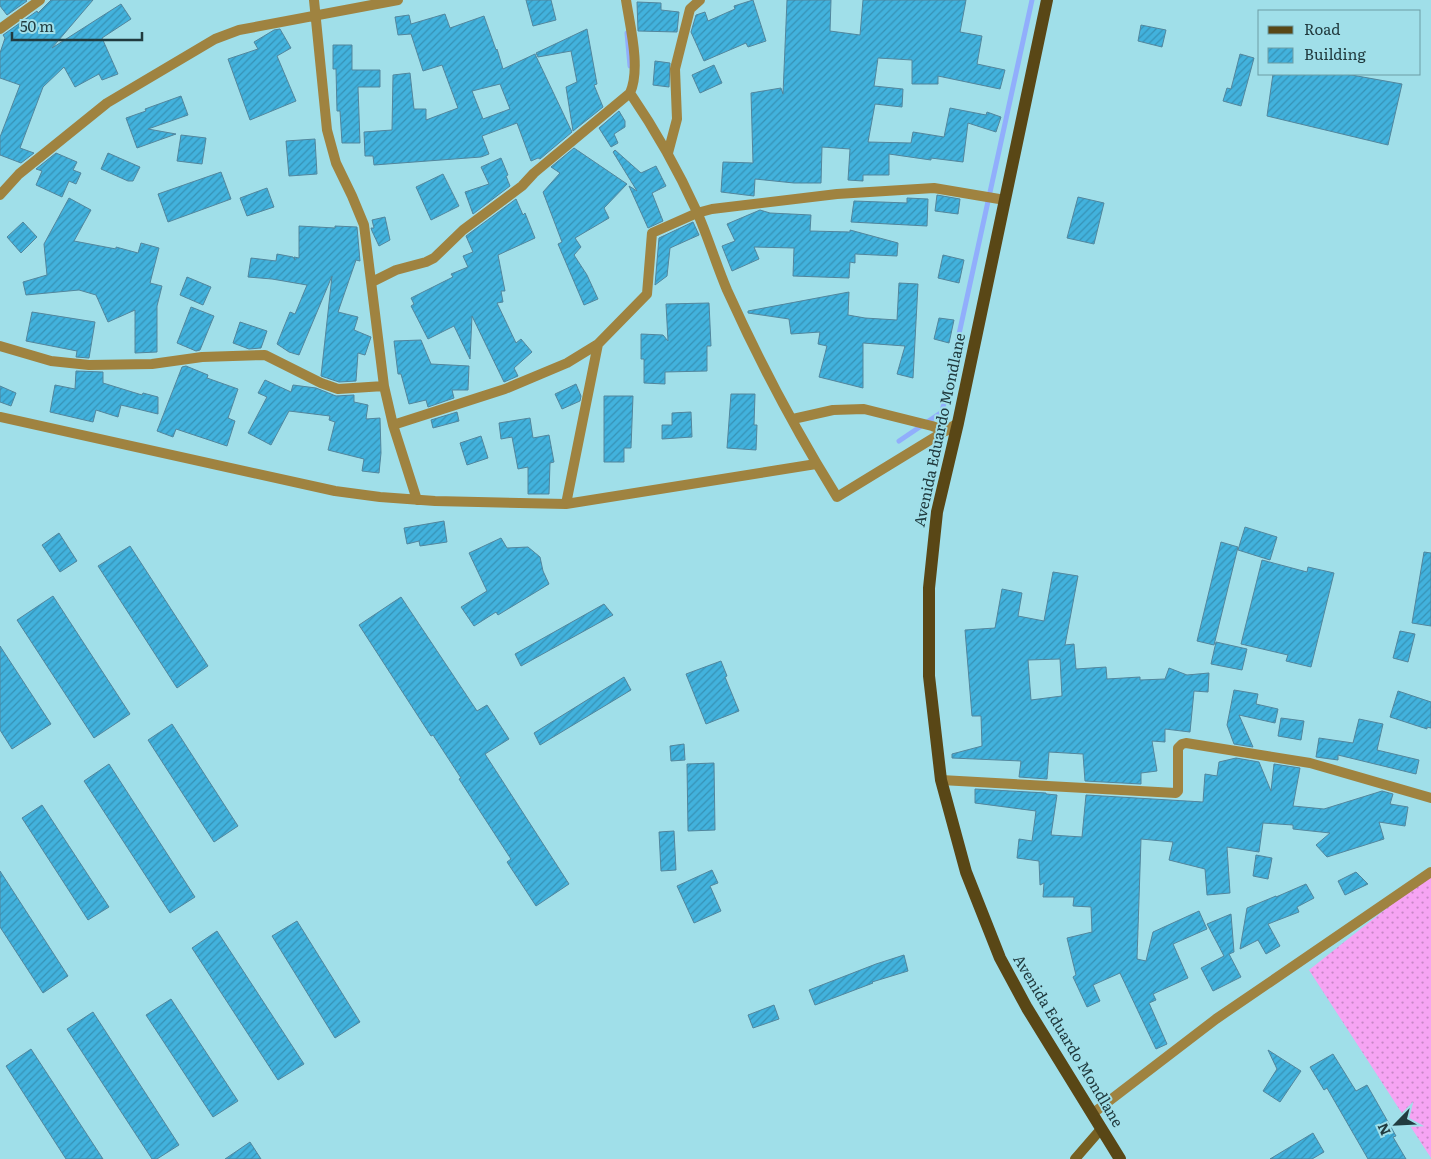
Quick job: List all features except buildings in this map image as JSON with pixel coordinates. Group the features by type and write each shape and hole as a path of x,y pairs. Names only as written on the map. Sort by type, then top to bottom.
{"main road":[{"name":"Avenida Eduardo Mondlane","path":"1047,0 958,423 937,512 929,588 929,676 941,780 966,872 1000,958 1027,1008 1120,1159"}],"street":[{"path":"0,28 40,0"},
{"path":"314,0 327,130 336,163 364,225 384,386 393,425 417,500"},
{"path":"0,195 19,174 107,103 214,39 239,30 398,0"},
{"path":"372,282 396,270 434,258 463,230 522,186 534,173 630,93 635,84 634,57 626,0"},
{"path":"668,153 677,119 675,69 690,9 700,0"},
{"path":"630,93 653,126 668,153 697,213 716,263 756,352 816,464 837,497 958,423"},
{"path":"393,425 505,389 567,363 598,344 647,294 652,234 697,213 712,209 837,194 934,188 1005,200"},
{"path":"566,504 598,344"},
{"path":"0,346 51,361 89,365 152,364 202,357 265,355 321,383 338,389 384,386"},
{"path":"793,419 833,410 864,409 946,431"},
{"path":"0,417 335,491 417,500 566,504 816,464"},
{"path":"941,780 1176,793 1178,791 1178,748 1186,743 1310,763 1431,798"},
{"path":"1092,1114 1216,1019 1431,872"},
{"path":"1075,1159 1101,1129"}],"shaded area":[{"path":"1431,873 1431,1158 1309,970"}],"waterway":[{"path":"899,441 942,412 1032,0"},
{"path":"627,33 630,66"}]}
